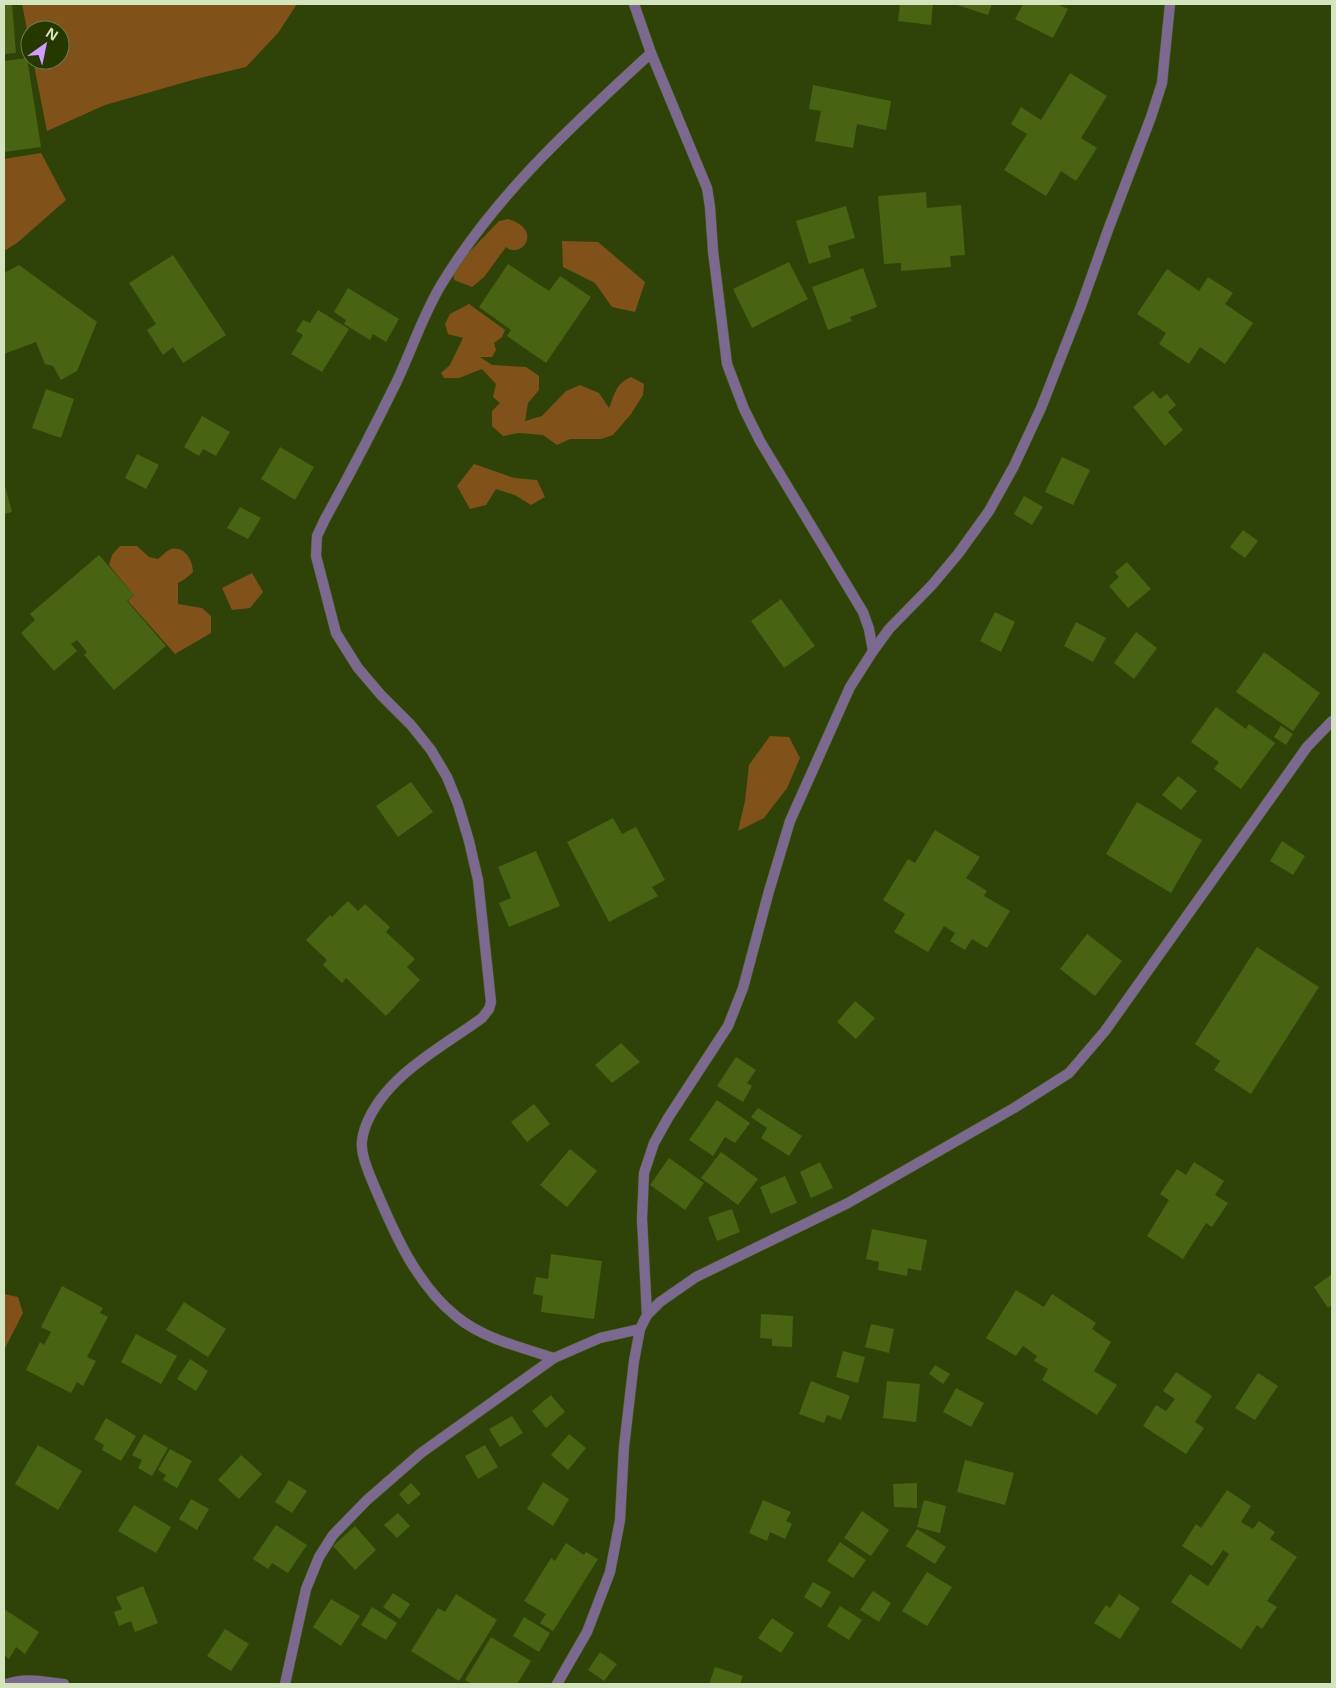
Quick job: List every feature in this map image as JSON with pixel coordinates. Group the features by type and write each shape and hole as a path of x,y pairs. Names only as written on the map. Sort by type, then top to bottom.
{"street":[{"path":"634,4 651,53 707,188 727,364 744,408 760,441 863,612 873,650"},
{"path":"647,1315 642,1219 644,1173 654,1143 668,1118 728,1026 743,988 790,821 850,687 873,650 889,629 958,554 974,533 994,504 1029,433 1082,306 1108,230 1151,117 1162,83 1170,4"},
{"path":"554,1358 494,1338 456,1317 436,1295 411,1262 390,1223 370,1176 362,1146 366,1126 372,1113 397,1080 482,1018 492,1002 478,880 458,804 447,777 431,750 411,725 381,695 358,668 336,633 316,556 317,536 387,401 426,312 480,226 532,166 651,53"},
{"path":"557,1684 587,1632 610,1572 620,1520 624,1447 633,1369 640,1329 647,1315 660,1302 696,1277 848,1203 1014,1108 1069,1073 1105,1031 1307,746 1332,721"},
{"path":"285,1684 306,1589 319,1556 333,1534 367,1500 421,1453 554,1358 600,1338 640,1329"},
{"path":"7,1684 30,1680 64,1684"}],"shaded area":[{"path":"22,4 297,4 278,33 246,67 105,105 47,131 35,70 70,70 70,20 25,20"},
{"path":"41,153 66,200 17,243 4,251 4,159"},
{"path":"508,219 519,224 525,230 527,236 523,247 512,250 506,247 484,277 472,287 454,280 453,269 499,221"},
{"path":"562,241 598,242 645,282 635,312 612,307 595,283 563,267"},
{"path":"469,304 505,330 502,337 494,343 496,350 492,357 480,357 492,365 526,367 539,376 539,390 528,403 525,421 542,416 566,391 580,385 599,393 609,408 619,386 631,377 644,384 643,395 631,414 613,435 601,439 570,439 557,445 543,435 519,433 503,436 492,426 492,411 500,403 493,397 496,384 482,369 459,378 444,378 441,373 450,365 463,338 448,334 445,324 450,314"},
{"path":"474,464 514,478 537,480 545,497 531,505 515,495 496,489 486,505 470,509 457,486"},
{"path":"120,546 137,546 149,557 158,559 171,549 184,552 192,563 193,572 178,583 178,604 202,608 211,616 211,633 175,654 128,601 134,595 109,565 112,555"},
{"path":"252,573 263,592 250,608 232,610 222,588"},
{"path":"770,736 789,737 800,758 787,788 764,818 738,831 745,801 749,765"},
{"path":"4,1294 18,1297 23,1313 4,1350"}],"building":[{"path":"4,4 12,4 16,53 4,54"},
{"path":"900,4 933,4 931,25 898,21"},
{"path":"954,4 992,4 988,15"},
{"path":"1023,4 1057,4 1068,9 1053,38 1015,19"},
{"path":"20,59 20,70 29,70 41,147 4,152 4,61"},
{"path":"1070,73 1107,96 1081,138 1097,148 1076,181 1061,171 1046,196 1004,170 1027,134 1011,124 1021,107 1041,120"},
{"path":"813,85 891,101 886,130 857,124 853,148 815,141 821,111 809,109"},
{"path":"926,192 927,208 961,205 965,255 950,256 951,267 901,271 901,263 884,264 878,196"},
{"path":"846,206 855,238 828,246 831,257 809,264 796,221"},
{"path":"173,255 226,335 183,363 173,347 163,355 147,330 156,324 129,283"},
{"path":"789,262 808,299 752,328 733,289"},
{"path":"508,264 549,291 560,276 591,297 546,363 507,336 511,330 479,307"},
{"path":"19,265 97,322 77,371 61,380 53,366 45,364 36,342 4,354 4,273"},
{"path":"863,268 877,307 850,317 852,321 828,330 812,287"},
{"path":"1167,269 1199,291 1208,277 1233,293 1225,304 1253,323 1225,364 1200,347 1189,364 1159,344 1166,333 1137,314"},
{"path":"348,288 399,319 386,342 373,334 370,340 344,324 346,320 334,312"},
{"path":"318,310 349,329 322,372 291,354 303,335 296,331 303,320 310,323"},
{"path":"46,389 74,399 61,438 32,428"},
{"path":"1153,391 1160,399 1167,394 1176,405 1168,412 1183,430 1165,446 1133,407"},
{"path":"202,416 230,432 216,456 203,449 199,456 184,447"},
{"path":"280,447 314,467 295,500 261,479"},
{"path":"137,454 159,465 146,489 125,478"},
{"path":"1062,457 1090,470 1073,505 1045,492"},
{"path":"4,482 12,512 4,514"},
{"path":"1024,496 1043,507 1032,525 1014,514"},
{"path":"240,507 261,518 248,539 227,528"},
{"path":"1243,530 1258,541 1245,558 1230,547"},
{"path":"99,555 134,595 127,601 166,646 114,690 84,655 87,652 77,640 71,644 77,651 54,671 21,633 35,620 30,614"},
{"path":"1127,562 1151,589 1128,608 1109,586 1119,577 1115,572"},
{"path":"781,599 815,646 784,668 751,621"},
{"path":"995,612 1015,622 1001,652 980,641"},
{"path":"1076,622 1106,638 1093,662 1064,646"},
{"path":"1136,632 1157,648 1134,679 1114,663"},
{"path":"1264,652 1320,693 1293,731 1236,692"},
{"path":"1216,707 1246,729 1249,724 1275,743 1241,789 1214,769 1219,762 1191,742"},
{"path":"1281,726 1293,734 1286,745 1274,737"},
{"path":"1178,776 1197,791 1181,810 1162,795"},
{"path":"411,782 433,812 398,837 376,806"},
{"path":"1137,802 1202,840 1171,893 1106,854"},
{"path":"613,818 622,834 636,827 665,880 652,887 658,896 609,922 567,842"},
{"path":"935,830 980,857 966,878 987,891 984,896 1010,911 987,948 972,939 965,950 950,941 955,933 944,926 928,952 894,932 905,914 883,900 908,859 915,863"},
{"path":"1282,841 1305,856 1293,875 1270,861"},
{"path":"536,851 560,906 509,927 499,903 511,898 498,867"},
{"path":"348,901 358,911 365,904 390,927 386,932 415,959 407,967 420,980 386,1016 346,978 342,983 323,965 327,960 306,940 330,915 332,917"},
{"path":"1087,934 1122,961 1095,996 1060,969"},
{"path":"1257,947 1319,987 1251,1094 1214,1070 1220,1061 1195,1044"},
{"path":"855,1001 875,1018 856,1039 837,1022"},
{"path":"621,1043 640,1062 612,1083 595,1065"},
{"path":"736,1057 756,1070 747,1083 752,1086 743,1102 717,1086"},
{"path":"717,1100 750,1123 735,1143 725,1137 713,1156 689,1140"},
{"path":"534,1104 550,1124 527,1142 511,1122"},
{"path":"758,1108 802,1136 789,1156 761,1138 767,1128 751,1117"},
{"path":"570,1149 597,1171 567,1207 540,1185"},
{"path":"721,1152 758,1179 738,1205 701,1178"},
{"path":"669,1158 704,1183 685,1210 650,1185"},
{"path":"820,1162 833,1188 811,1198 800,1172"},
{"path":"1194,1162 1224,1181 1215,1195 1228,1203 1212,1227 1206,1223 1183,1259 1147,1236 1169,1200 1160,1194 1177,1169 1186,1175"},
{"path":"785,1176 797,1203 771,1214 760,1187"},
{"path":"732,1209 740,1232 717,1241 708,1217"},
{"path":"872,1229 927,1240 921,1271 908,1268 907,1276 878,1270 879,1262 866,1259"},
{"path":"551,1254 602,1261 594,1319 541,1312 543,1296 533,1294 536,1277 548,1279"},
{"path":"1332,1274 1332,1305 1328,1308 1314,1287"},
{"path":"62,1286 103,1308 100,1313 108,1317 87,1357 96,1361 83,1386 77,1382 71,1393 26,1370 40,1342 44,1345 51,1332 41,1327"},
{"path":"1016,1290 1044,1307 1052,1294 1096,1323 1092,1329 1111,1342 1094,1371 1117,1385 1097,1415 1042,1380 1048,1369 1034,1361 1037,1356 1023,1346 1016,1356 986,1338"},
{"path":"184,1302 226,1329 208,1357 166,1330"},
{"path":"761,1314 793,1316 792,1347 772,1346 772,1339 760,1338"},
{"path":"871,1324 894,1329 889,1353 865,1347"},
{"path":"136,1334 177,1356 161,1384 121,1362"},
{"path":"843,1351 865,1357 858,1383 836,1377"},
{"path":"190,1359 208,1371 196,1391 177,1379"},
{"path":"935,1365 950,1374 943,1384 929,1374"},
{"path":"1176,1372 1212,1396 1195,1422 1204,1428 1186,1454 1143,1426 1156,1405 1166,1411 1175,1399 1163,1391"},
{"path":"1258,1373 1278,1386 1255,1420 1235,1408"},
{"path":"811,1381 850,1396 841,1420 827,1415 824,1423 799,1414"},
{"path":"887,1381 920,1384 916,1422 883,1418"},
{"path":"956,1388 984,1403 971,1427 943,1412"},
{"path":"551,1395 565,1412 546,1428 532,1411"},
{"path":"512,1416 523,1433 500,1447 489,1429"},
{"path":"106,1418 136,1436 121,1461 102,1450 104,1445 94,1439"},
{"path":"144,1434 168,1448 152,1476 138,1468 142,1460 132,1455"},
{"path":"569,1434 586,1448 568,1470 551,1455"},
{"path":"38,1445 82,1471 58,1510 15,1484"},
{"path":"485,1445 498,1467 478,1479 465,1456"},
{"path":"170,1449 192,1461 177,1488 163,1480 166,1475 158,1470"},
{"path":"241,1455 262,1474 239,1499 218,1480"},
{"path":"965,1460 1014,1473 1005,1505 957,1492"},
{"path":"289,1480 307,1491 292,1513 275,1502"},
{"path":"543,1482 569,1499 553,1526 527,1509"},
{"path":"411,1483 421,1494 408,1505 399,1494"},
{"path":"917,1483 917,1508 894,1507 893,1484"},
{"path":"1227,1490 1251,1506 1241,1522 1253,1529 1259,1521 1275,1532 1270,1539 1297,1557 1267,1601 1277,1607 1262,1629 1257,1625 1241,1649 1171,1602 1190,1574 1208,1586 1229,1554 1223,1550 1212,1566 1182,1546 1196,1524 1201,1528"},
{"path":"191,1499 209,1509 197,1530 179,1519"},
{"path":"763,1500 791,1512 786,1521 792,1524 785,1539 770,1532 767,1541 749,1533"},
{"path":"924,1500 946,1506 940,1533 917,1527"},
{"path":"134,1505 171,1527 156,1553 118,1531"},
{"path":"862,1511 889,1530 871,1556 844,1538"},
{"path":"398,1513 410,1526 397,1538 384,1525"},
{"path":"276,1525 307,1545 288,1573 272,1563 268,1569 253,1559"},
{"path":"355,1526 376,1550 355,1570 333,1546"},
{"path":"917,1529 946,1547 935,1564 906,1546"},
{"path":"840,1542 866,1560 853,1578 827,1561"},
{"path":"566,1543 584,1555 586,1552 598,1559 553,1631 540,1623 546,1614 524,1601 551,1558 555,1561"},
{"path":"927,1572 952,1587 927,1626 902,1611"},
{"path":"813,1582 831,1592 821,1608 804,1597"},
{"path":"143,1586 158,1623 135,1632 131,1621 119,1626 114,1612 122,1609 116,1597"},
{"path":"873,1591 891,1603 879,1622 860,1610"},
{"path":"393,1593 410,1604 400,1619 383,1607"},
{"path":"456,1594 497,1620 459,1681 411,1651 438,1608 445,1612"},
{"path":"1119,1594 1140,1608 1120,1639 1094,1623 1106,1605 1110,1608"},
{"path":"331,1599 360,1616 341,1646 313,1627"},
{"path":"840,1606 862,1620 849,1640 827,1626"},
{"path":"372,1607 397,1623 386,1640 361,1625"},
{"path":"4,1609 39,1632 25,1654 16,1647 9,1659 4,1655"},
{"path":"524,1617 550,1633 539,1652 513,1636"},
{"path":"772,1618 794,1633 781,1653 758,1638"},
{"path":"225,1629 249,1644 231,1671 207,1656"},
{"path":"491,1637 531,1661 517,1684 472,1684 465,1680"},
{"path":"600,1652 617,1664 604,1681 588,1670"},
{"path":"715,1667 743,1676 740,1684 709,1684"}]}
